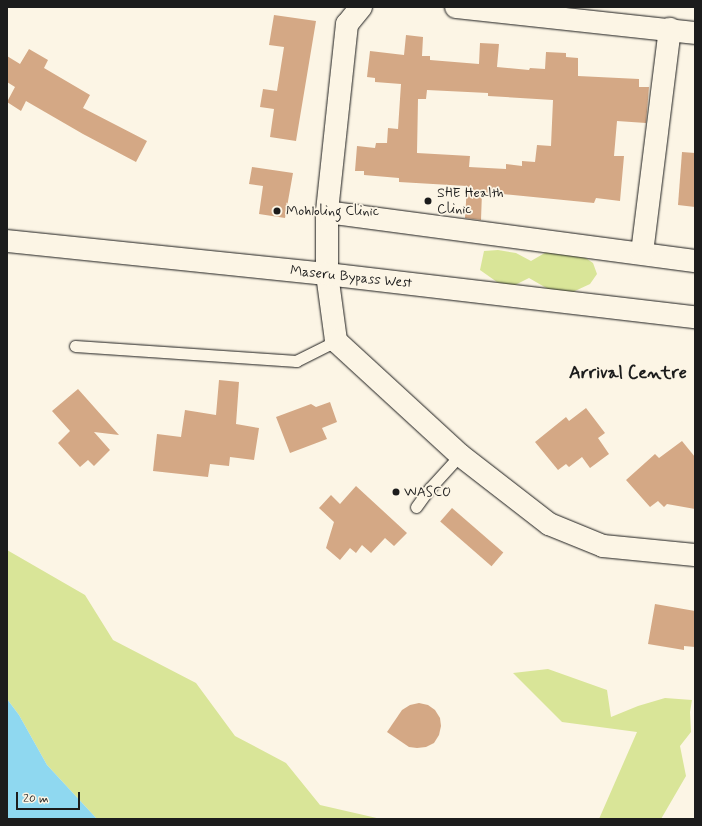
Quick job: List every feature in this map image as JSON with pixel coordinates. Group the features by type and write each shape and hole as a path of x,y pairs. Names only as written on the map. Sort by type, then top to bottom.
{"street":[{"path":"361,7 347,24 327,212 327,274 336,340 460,455 550,524 603,546 695,555"},
{"path":"456,7 670,29 695,33"},
{"path":"642,253 670,29"},
{"path":"327,212 695,261"},
{"name":"Maseru Bypass West","path":"7,240 327,274 695,317"}],"lane":[{"path":"75,346 296,361 336,340"},
{"path":"416,507 430,488 460,455"}],"green space":[{"path":"555,247 571,248 593,263 597,274 590,284 562,297 529,278 513,286 497,282 480,270 484,251 498,250 516,253 531,261"},
{"path":"7,550 85,595 113,640 196,683 235,736 286,763 320,805 381,819 97,819 47,765 19,715 7,699"},
{"path":"548,669 607,690 611,717 638,706 665,698 692,700 690,712 691,732 680,746 686,776 661,819 599,819 637,732 562,722 513,673"}],"water":[{"path":"7,699 19,715 47,765 97,819 7,819"}],"building":[{"path":"274,15 316,21 296,141 270,137 274,109 260,107 263,89 277,91 284,47 269,45"},
{"path":"406,35 423,37 422,56 430,56 430,60 479,64 480,43 499,44 497,67 529,70 530,68 545,69 546,52 566,53 566,57 578,58 578,76 639,79 639,87 649,87 646,123 617,121 614,156 624,156 620,201 596,198 594,203 482,192 481,220 465,218 467,186 399,182 399,178 364,175 364,171 355,171 357,146 375,148 376,143 387,143 388,128 398,129 401,84 375,82 375,78 367,77 370,51 404,55","holes":["427,90 488,93 488,96 553,100 551,146 537,145 535,162 522,161 522,166 506,164 506,169 469,167 470,156 417,153 418,99 426,99"]},
{"path":"29,49 48,60 44,68 90,95 83,108 147,141 136,162 83,134 26,101 21,111 7,102 15,87 7,82 7,56 20,64"},
{"path":"682,152 695,153 695,207 678,205"},
{"path":"252,167 293,173 285,218 259,214 263,186 249,184"},
{"path":"219,380 239,382 236,424 259,428 254,460 230,457 229,466 210,464 208,477 153,471 157,434 181,437 185,410 216,415"},
{"path":"78,389 119,435 94,432 110,450 94,466 88,460 80,467 58,443 70,431 52,411"},
{"path":"330,402 337,422 322,428 327,439 290,453 276,417 311,404 316,407"},
{"path":"586,408 605,433 598,438 609,454 590,468 582,457 569,467 566,464 558,470 535,442 566,417 569,421"},
{"path":"682,441 695,457 695,509 667,504 664,507 658,501 650,507 626,480 655,454 659,458"},
{"path":"356,486 407,533 394,546 385,538 371,553 362,545 356,553 350,548 340,560 326,548 334,522 319,508 331,495 340,504"},
{"path":"452,508 503,553 492,566 440,522"},
{"path":"655,604 695,611 695,647 684,646 684,650 648,644"},
{"path":"419,703 428,705 435,710 440,718 441,726 439,735 434,743 426,747 409,747 387,732 402,710 410,705"}],"place":[{"name":"SHE Health Clinic","path":"428,201"},
{"name":"Mohloling Clinic","path":"277,211"},
{"name":"WASCO","path":"396,492"}],"district":[{"name":"Arrival Centre","path":"628,373"}]}
